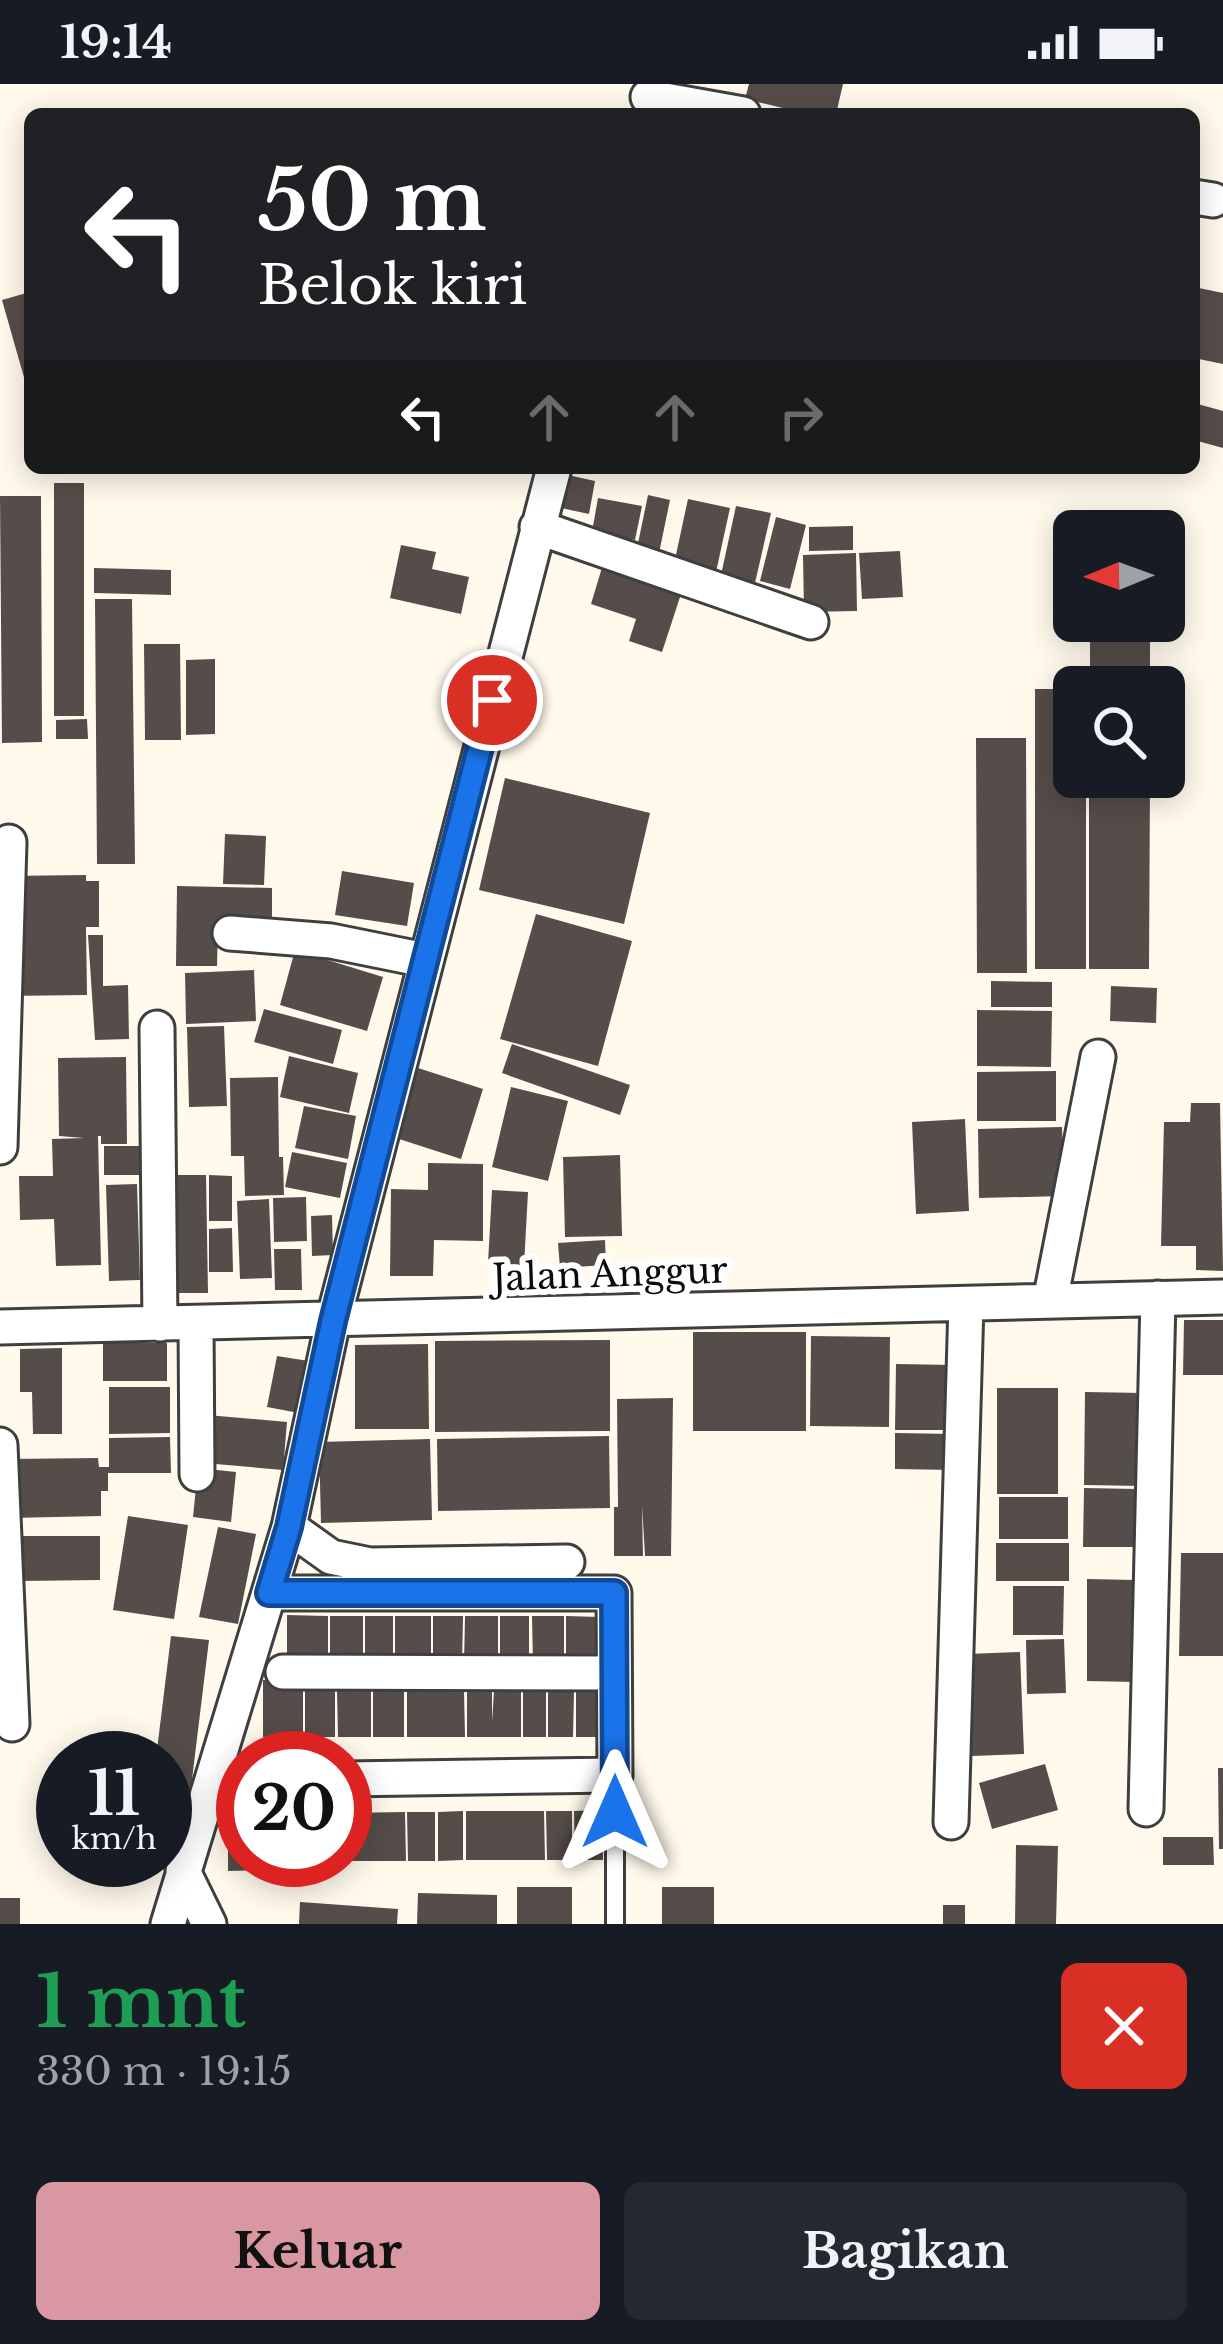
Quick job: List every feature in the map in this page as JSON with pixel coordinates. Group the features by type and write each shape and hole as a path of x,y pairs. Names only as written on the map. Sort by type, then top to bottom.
{"street":[{"path":"648,98 707,108"},
{"path":"192,1842 289,1527 333,1321 552,474"},
{"path":"537,527 811,622"},
{"path":"0,1147 9,842"},
{"path":"230,933 331,941 425,960"},
{"path":"157,1028 160,1324"},
{"path":"1050,1301 1098,1057"},
{"name":"Jalan Anggur","path":"0,1327 1223,1297"},
{"path":"1146,1809 1158,1298"},
{"path":"951,1822 966,1304"},
{"path":"196,1323 197,1474"},
{"path":"0,1445 12,1724"},
{"path":"289,1527 332,1557 370,1565 567,1562"},
{"path":"269,1593 614,1593 614,1775 372,1779"},
{"path":"283,1672 614,1673"},
{"path":"169,1924 179,1887"},
{"path":"191,1887 209,1924"}],"lane":[{"path":"614,1775 615,1924"}],"building":[{"path":"749,84 843,84 837,108 783,108 745,99"},
{"path":"1200,288 1223,293 1223,364 1200,359"},
{"path":"24,294 24,377 2,300"},
{"path":"1200,405 1223,411 1223,448 1200,442"},
{"path":"568,475 595,481 589,514 561,508"},
{"path":"54,483 84,483 84,716 54,716"},
{"path":"648,495 670,500 658,558 636,553"},
{"path":"0,496 41,496 42,742 2,743"},
{"path":"598,498 642,506 635,540 592,532"},
{"path":"688,499 730,508 716,572 674,564"},
{"path":"736,506 771,513 755,583 721,575"},
{"path":"776,517 806,525 790,589 760,581"},
{"path":"853,526 853,550 809,551 809,527"},
{"path":"401,545 436,552 432,569 469,577 461,614 390,598"},
{"path":"900,551 903,597 862,599 859,553"},
{"path":"856,553 857,611 804,612 803,555"},
{"path":"604,561 683,588 662,652 629,641 636,619 591,604"},
{"path":"94,568 171,570 171,595 94,593"},
{"path":"95,599 132,599 135,864 97,864"},
{"path":"1090,642 1150,642 1150,666 1090,666"},
{"path":"144,644 180,644 181,740 145,740"},
{"path":"215,659 215,734 186,735 186,660"},
{"path":"1035,689 1053,689 1053,798 1086,798 1086,969 1035,969"},
{"path":"87,719 88,739 56,739 56,720"},
{"path":"976,738 1026,738 1027,973 977,973"},
{"path":"505,778 650,813 624,924 479,890"},
{"path":"1089,798 1150,798 1149,969 1089,969"},
{"path":"225,834 266,836 264,885 223,884"},
{"path":"342,871 414,883 407,926 335,915"},
{"path":"86,875 86,881 99,881 99,927 86,927 87,995 5,996 5,876"},
{"path":"177,886 272,888 272,925 218,925 217,966 176,966"},
{"path":"536,914 632,941 598,1066 500,1039"},
{"path":"88,935 103,935 103,986 128,985 129,1039 95,1040"},
{"path":"295,950 383,977 367,1031 280,1005"},
{"path":"254,970 256,1021 186,1024 185,973"},
{"path":"991,981 1052,982 1052,1007 991,1007"},
{"path":"1111,986 1157,988 1156,1023 1110,1021"},
{"path":"264,1009 342,1030 333,1064 254,1042"},
{"path":"977,1010 1052,1011 1051,1067 977,1066"},
{"path":"224,1026 227,1106 189,1107 187,1027"},
{"path":"512,1044 630,1085 620,1115 502,1073"},
{"path":"289,1056 358,1073 349,1113 280,1097"},
{"path":"126,1057 127,1144 101,1144 98,1136 101,1265 56,1266 54,1219 20,1220 19,1176 53,1176 52,1139 84,1138 59,1136 58,1058"},
{"path":"418,1068 483,1089 461,1159 396,1138"},
{"path":"1056,1071 1056,1121 977,1121 977,1072"},
{"path":"278,1077 284,1195 245,1196 244,1156 231,1156 230,1078"},
{"path":"511,1087 568,1101 548,1181 492,1167"},
{"path":"1191,1103 1220,1103 1223,1271 1196,1270 1196,1246 1161,1246 1164,1122 1190,1122"},
{"path":"304,1106 356,1116 348,1159 295,1148"},
{"path":"965,1119 969,1211 916,1214 912,1122"},
{"path":"1062,1127 1064,1196 979,1198 978,1129"},
{"path":"104,1146 139,1146 139,1175 104,1175"},
{"path":"292,1152 347,1163 340,1198 285,1187"},
{"path":"620,1155 622,1236 565,1237 563,1157"},
{"path":"428,1163 483,1164 483,1241 434,1240 433,1276 390,1276 391,1189 428,1190"},
{"path":"163,1175 206,1175 208,1293 164,1293"},
{"path":"209,1175 232,1176 232,1221 209,1221"},
{"path":"137,1184 140,1280 109,1281 106,1185"},
{"path":"492,1190 528,1192 524,1265 488,1263"},
{"path":"306,1197 307,1241 274,1242 273,1198"},
{"path":"269,1199 272,1278 240,1279 237,1201"},
{"path":"332,1215 333,1255 312,1256 311,1216"},
{"path":"232,1228 233,1272 209,1272 209,1229"},
{"path":"605,1240 606,1265 560,1268 558,1243"},
{"path":"274,1249 301,1249 302,1290 275,1290"},
{"path":"1184,1320 1223,1320 1223,1375 1183,1375"},
{"path":"693,1332 806,1332 806,1431 693,1431"},
{"path":"811,1336 890,1337 889,1427 810,1426"},
{"path":"610,1340 610,1431 435,1432 435,1341"},
{"path":"103,1343 167,1343 167,1381 103,1381"},
{"path":"428,1344 429,1429 355,1429 355,1345"},
{"path":"62,1348 62,1434 33,1434 32,1392 20,1392 20,1349"},
{"path":"277,1356 309,1361 299,1413 267,1407"},
{"path":"896,1364 954,1365 953,1430 895,1430"},
{"path":"109,1387 170,1387 170,1433 109,1434"},
{"path":"997,1388 1058,1388 1058,1494 997,1494"},
{"path":"1085,1392 1143,1393 1142,1486 1084,1485"},
{"path":"673,1398 671,1556 645,1556 642,1505 643,1556 614,1556 617,1399"},
{"path":"207,1415 287,1422 283,1470 204,1463"},
{"path":"895,1433 953,1434 952,1470 895,1469"},
{"path":"609,1436 610,1508 438,1511 437,1439"},
{"path":"170,1437 171,1473 108,1473 108,1491 101,1491 101,1516 10,1518 9,1459 98,1458 99,1467 109,1467 109,1438"},
{"path":"430,1439 432,1520 321,1523 319,1442"},
{"path":"198,1468 236,1472 231,1522 193,1517"},
{"path":"1084,1488 1137,1489 1136,1547 1083,1547"},
{"path":"999,1497 1068,1497 1068,1539 999,1539"},
{"path":"128,1516 188,1525 174,1619 113,1610"},
{"path":"218,1527 256,1534 238,1624 199,1617"},
{"path":"21,1536 100,1536 100,1580 22,1581"},
{"path":"996,1543 1069,1543 1069,1581 996,1581"},
{"path":"1181,1553 1223,1553 1223,1656 1179,1656"},
{"path":"1087,1579 1136,1580 1135,1682 1087,1681"},
{"path":"1013,1586 1064,1586 1063,1635 1013,1635"},
{"path":"287,1615 328,1616 328,1663 287,1663"},
{"path":"330,1616 363,1616 363,1663 330,1663"},
{"path":"365,1616 393,1616 393,1663 365,1663"},
{"path":"395,1616 431,1616 431,1663 395,1663"},
{"path":"433,1616 463,1616 462,1664 433,1664"},
{"path":"465,1616 498,1616 498,1663 464,1664"},
{"path":"500,1616 529,1616 529,1663 500,1663"},
{"path":"532,1616 564,1616 564,1664 533,1664"},
{"path":"566,1616 601,1617 601,1664 566,1664"},
{"path":"171,1636 209,1640 192,1780 192,1731 159,1731"},
{"path":"1064,1639 1066,1693 1027,1694 1026,1640"},
{"path":"1020,1652 1024,1754 972,1756 968,1654"},
{"path":"263,1680 303,1680 303,1731 263,1731"},
{"path":"305,1691 335,1691 335,1731 305,1731"},
{"path":"337,1691 371,1691 371,1731 338,1731"},
{"path":"373,1691 404,1691 404,1737 373,1737"},
{"path":"407,1691 464,1691 465,1737 407,1737"},
{"path":"467,1691 492,1691 492,1722 494,1691 521,1691 521,1737 467,1737"},
{"path":"523,1691 546,1691 546,1737 523,1737"},
{"path":"548,1691 574,1691 573,1737 548,1737"},
{"path":"576,1691 602,1691 601,1737 576,1737"},
{"path":"1045,1764 1058,1810 992,1829 979,1783"},
{"path":"1218,1768 1223,1768 1223,1849 1219,1849"},
{"path":"602,1810 603,1860 575,1860 574,1811"},
{"path":"463,1811 463,1860 438,1861 438,1812"},
{"path":"466,1811 544,1811 545,1860 466,1860"},
{"path":"546,1811 572,1811 572,1860 547,1860"},
{"path":"405,1812 406,1861 372,1861 372,1813"},
{"path":"407,1812 435,1812 435,1861 408,1861"},
{"path":"1163,1837 1213,1837 1214,1865 1163,1865"},
{"path":"1016,1845 1058,1846 1056,1924 1015,1924"},
{"path":"517,1887 572,1887 572,1924 517,1924"},
{"path":"662,1887 714,1887 714,1924 662,1924"},
{"path":"418,1893 497,1895 497,1924 417,1924"},
{"path":"0,1898 20,1898 20,1924 0,1924"},
{"path":"300,1902 398,1909 397,1924 299,1924"},
{"path":"943,1905 965,1905 965,1924 943,1924"}],"route":[{"path":"492,700 333,1321 289,1527 269,1593 614,1593 615,1812"}]}
